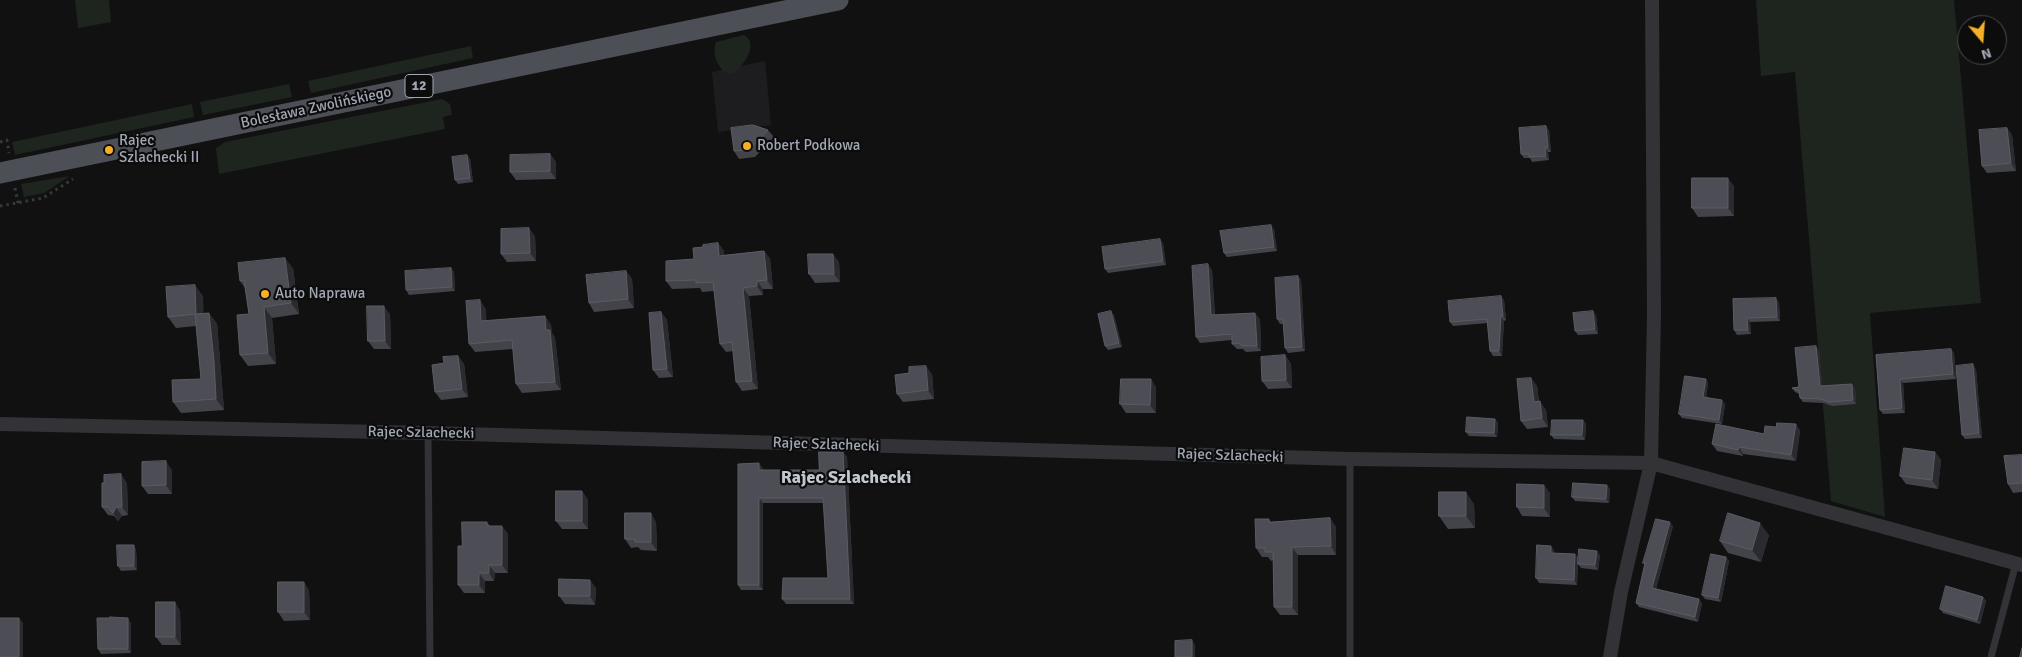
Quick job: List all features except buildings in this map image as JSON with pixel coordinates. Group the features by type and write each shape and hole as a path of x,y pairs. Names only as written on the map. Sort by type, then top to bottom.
{"main road":[{"name":"Bolesława Zwolińskiego","path":"0,173 838,0"}],"street":[{"path":"1610,657 1621,592 1651,463 1654,315 1652,0"},
{"name":"Rajec Szlachecki","path":"0,424 428,433 1350,460 1651,463 2019,564"}],"lane":[{"path":"428,433 430,657"},
{"path":"1350,460 1350,657"},
{"path":"1991,657 2019,564"}],"path":[{"path":"0,206 43,198 71,180 80,178"}],"shaded area":[{"path":"75,0 109,0 111,22 78,28"},
{"path":"1756,0 1954,0 1957,65 1960,65 1981,303 1870,313 1885,517 1831,501 1795,72 1761,76"},
{"path":"744,35 749,39 750,44 745,61 732,74 724,72 716,58 714,50 716,42"},
{"path":"471,46 473,58 311,93 308,81"},
{"path":"765,61 771,125 718,132 712,72"},
{"path":"289,84 292,97 203,115 200,102"},
{"path":"442,99 450,104 452,115 443,117 445,129 219,174 216,148 225,142"},
{"path":"192,104 194,117 15,155 12,142"},
{"path":"70,176 44,193 24,197 21,184"}],"place":[{"name":"Robert Podkowa","path":"747,146"},
{"name":"Rajec Szlachecki II","path":"109,150"},
{"name":"Auto Naprawa","path":"265,294"}],"district":[{"name":"Rajec Szlachecki","path":"846,478"}]}
